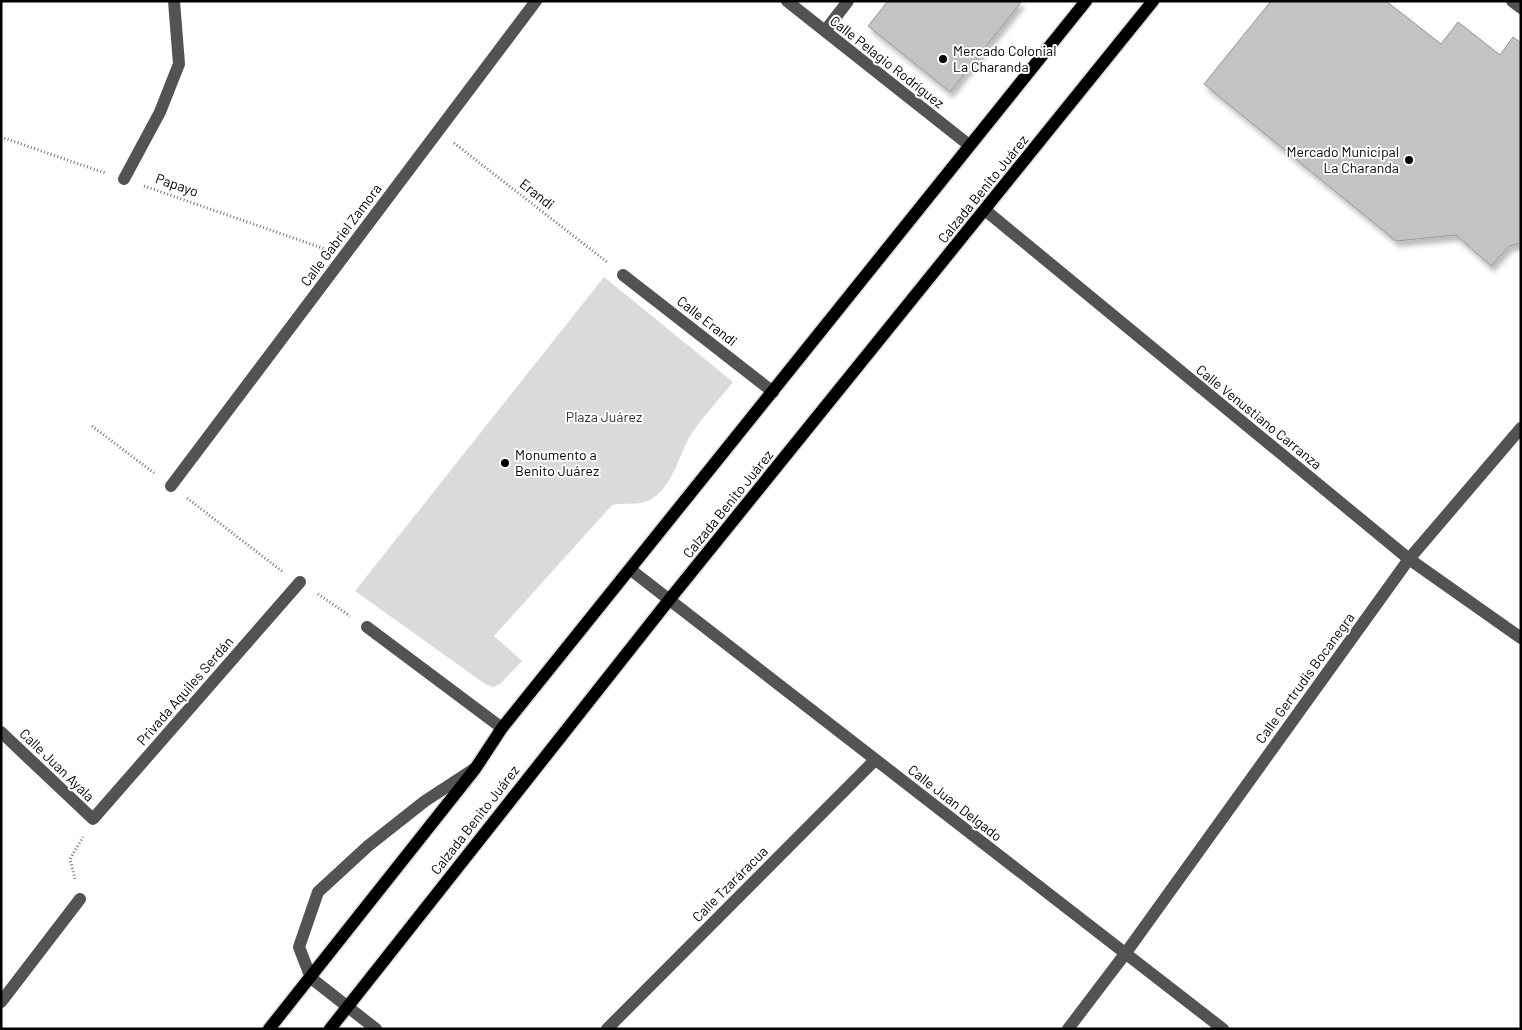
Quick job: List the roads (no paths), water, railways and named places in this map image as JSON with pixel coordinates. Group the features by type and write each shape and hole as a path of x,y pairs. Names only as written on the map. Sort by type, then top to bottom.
{"main road":[{"path":"269,1029 474,769 502,728 631,570 1086,1"},
{"name":"Calzada Benito Juárez","path":"330,1029 669,600 1153,1"}],"street":[{"path":"124,179 160,112 179,64 174,1"},
{"name":"Calle Gabriel Zamora","path":"171,486 536,1"},
{"name":"Calle Pelagio Rodríguez","path":"787,1 969,146"},
{"path":"825,31 848,1"},
{"path":"1512,1 1521,8"},
{"name":"Calle Venustiano Carranza","path":"985,210 1409,559 1521,638"},
{"name":"Calle Erandi","path":"623,275 772,392"},
{"name":"Calle Gertrudis Bocanegra","path":"1068,1029 1125,954 1409,559 1521,428"},
{"name":"Calle Juan Delgado","path":"631,570 1223,1029"},
{"name":"Privada Aquiles Serdán","path":"93,819 300,582"},
{"path":"367,627 502,728"},
{"name":"Calle Juan Ayala","path":"1,732 93,819"},
{"name":"Calle Tzaráracua","path":"607,1029 875,760"},
{"path":"376,1029 311,978 299,947 318,892 368,846 425,800 474,769"},
{"path":"1,1002 80,899"}],"place":[{"name":"Mercado Colonial La Charanda","path":"943,59"},
{"name":"Mercado Municipal La Charanda","path":"1409,160"},
{"name":"Monumento a Benito Juárez","path":"505,463"}],"park label":[{"name":"Plaza Juárez","path":"604,417"}]}
